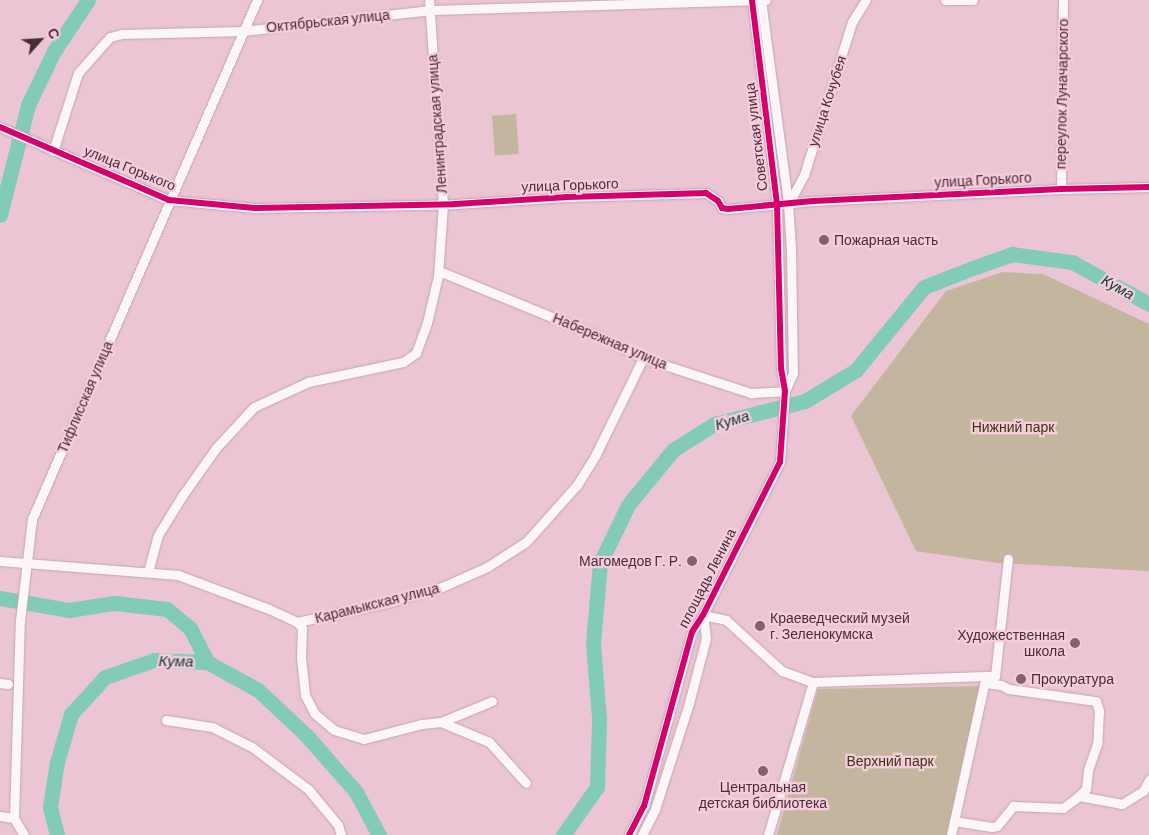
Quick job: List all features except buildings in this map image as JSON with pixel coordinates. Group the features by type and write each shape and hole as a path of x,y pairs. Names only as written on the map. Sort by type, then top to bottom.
{"street":[{"name":"Тифлисская улица","path":"14,818 20,621 32,520 257,0"},
{"name":"Советская улица","path":"757,0 788,203 792,274 792,373 785,391"},
{"name":"Советская улица","path":"757,0 777,204 781,368 785,391"},
{"name":"Октябрьская улица","path":"53,151 78,73 110,37 122,34 243,31 429,5 766,0"},
{"name":"улица Кочубея","path":"788,203 804,175 852,22 866,0"},
{"path":"945,0 973,0"},
{"name":"переулок Луначарского","path":"1061,189 1063,0"},
{"name":"Ленинградская улица","path":"148,572 158,535 182,496 216,448 254,407 308,382 403,362 416,353 427,323 439,271 443,204 429,5"},
{"name":"улица Горького","path":"0,127 170,200 255,208 443,204 568,197 706,193 718,201 722,208 1061,189 1149,187"},
{"name":"Набережная улица","path":"439,271 598,336 643,358 751,393 785,391"},
{"name":"Карамыкская улица","path":"297,622 391,602 442,587 487,568 526,542 577,486 596,454 643,358"},
{"name":"площадь Ленина","path":"629,835 644,806 692,632 703,615 780,462 785,391"},
{"path":"951,835 986,680 995,676 1008,559"},
{"name":"Карамыкская улица","path":"0,561 178,575 214,587 297,622 302,628 301,657 305,695 314,712 334,730 364,739 422,724 441,722 492,701"},
{"name":"площадь Ленина","path":"703,615 726,620 782,670 813,682 986,680 1009,689 1096,702 1099,711 1098,744 1088,770 1086,790 1079,796"},
{"name":"площадь Ленина","path":"642,835 655,809 689,703 706,638 703,615"},
{"path":"768,835 813,682"},
{"path":"166,720 212,727 252,747 308,789 338,825 341,835"},
{"path":"441,722 489,742 526,783"},
{"path":"954,820 992,827 997,826 1009,808 1013,806 1063,808 1079,796 1122,804 1143,791 1149,780"},
{"path":"0,816 14,818 24,835"}],"green space":[{"path":"516,114 519,154 495,156 492,116"},
{"name":"Нижний парк","path":"1003,272 1043,274 1149,324 1149,571 997,563 916,551 851,416 946,291"},
{"name":"Верхний парк","path":"983,686 950,835 777,835 818,689"}],"waterway":[{"path":"0,215 28,105 54,51 88,0"},
{"name":"Кума","path":"563,835 597,787 599,718 593,643 600,563 628,505 673,450 714,424 805,401 856,370 924,287 1012,254 1072,262 1149,304"},
{"path":"0,598 69,610 114,603 167,609 190,628 207,662"},
{"name":"Кума","path":"57,835 50,807 57,762 71,714 105,677 154,660 207,662 258,690 307,736 356,792 379,835"}],"cycle path":[{"path":"629,835 644,806 692,632 703,615 780,462 785,391 781,368 777,204 752,0"},
{"path":"0,127 169,200 255,208 455,204 568,197 706,193 718,201 722,208 728,209 813,201 1061,189 1149,187"}],"place":[{"name":"Пожарная часть","path":"824,240"},
{"name":"Магомедов Г. Р.","path":"692,561"},
{"name":"Краеведческий музей г. Зеленокумска","path":"760,626"},
{"name":"Художественная школа","path":"1075,643"},
{"name":"Прокуратура","path":"1021,679"},
{"name":"Центральная детская библиотека","path":"763,771"}]}
